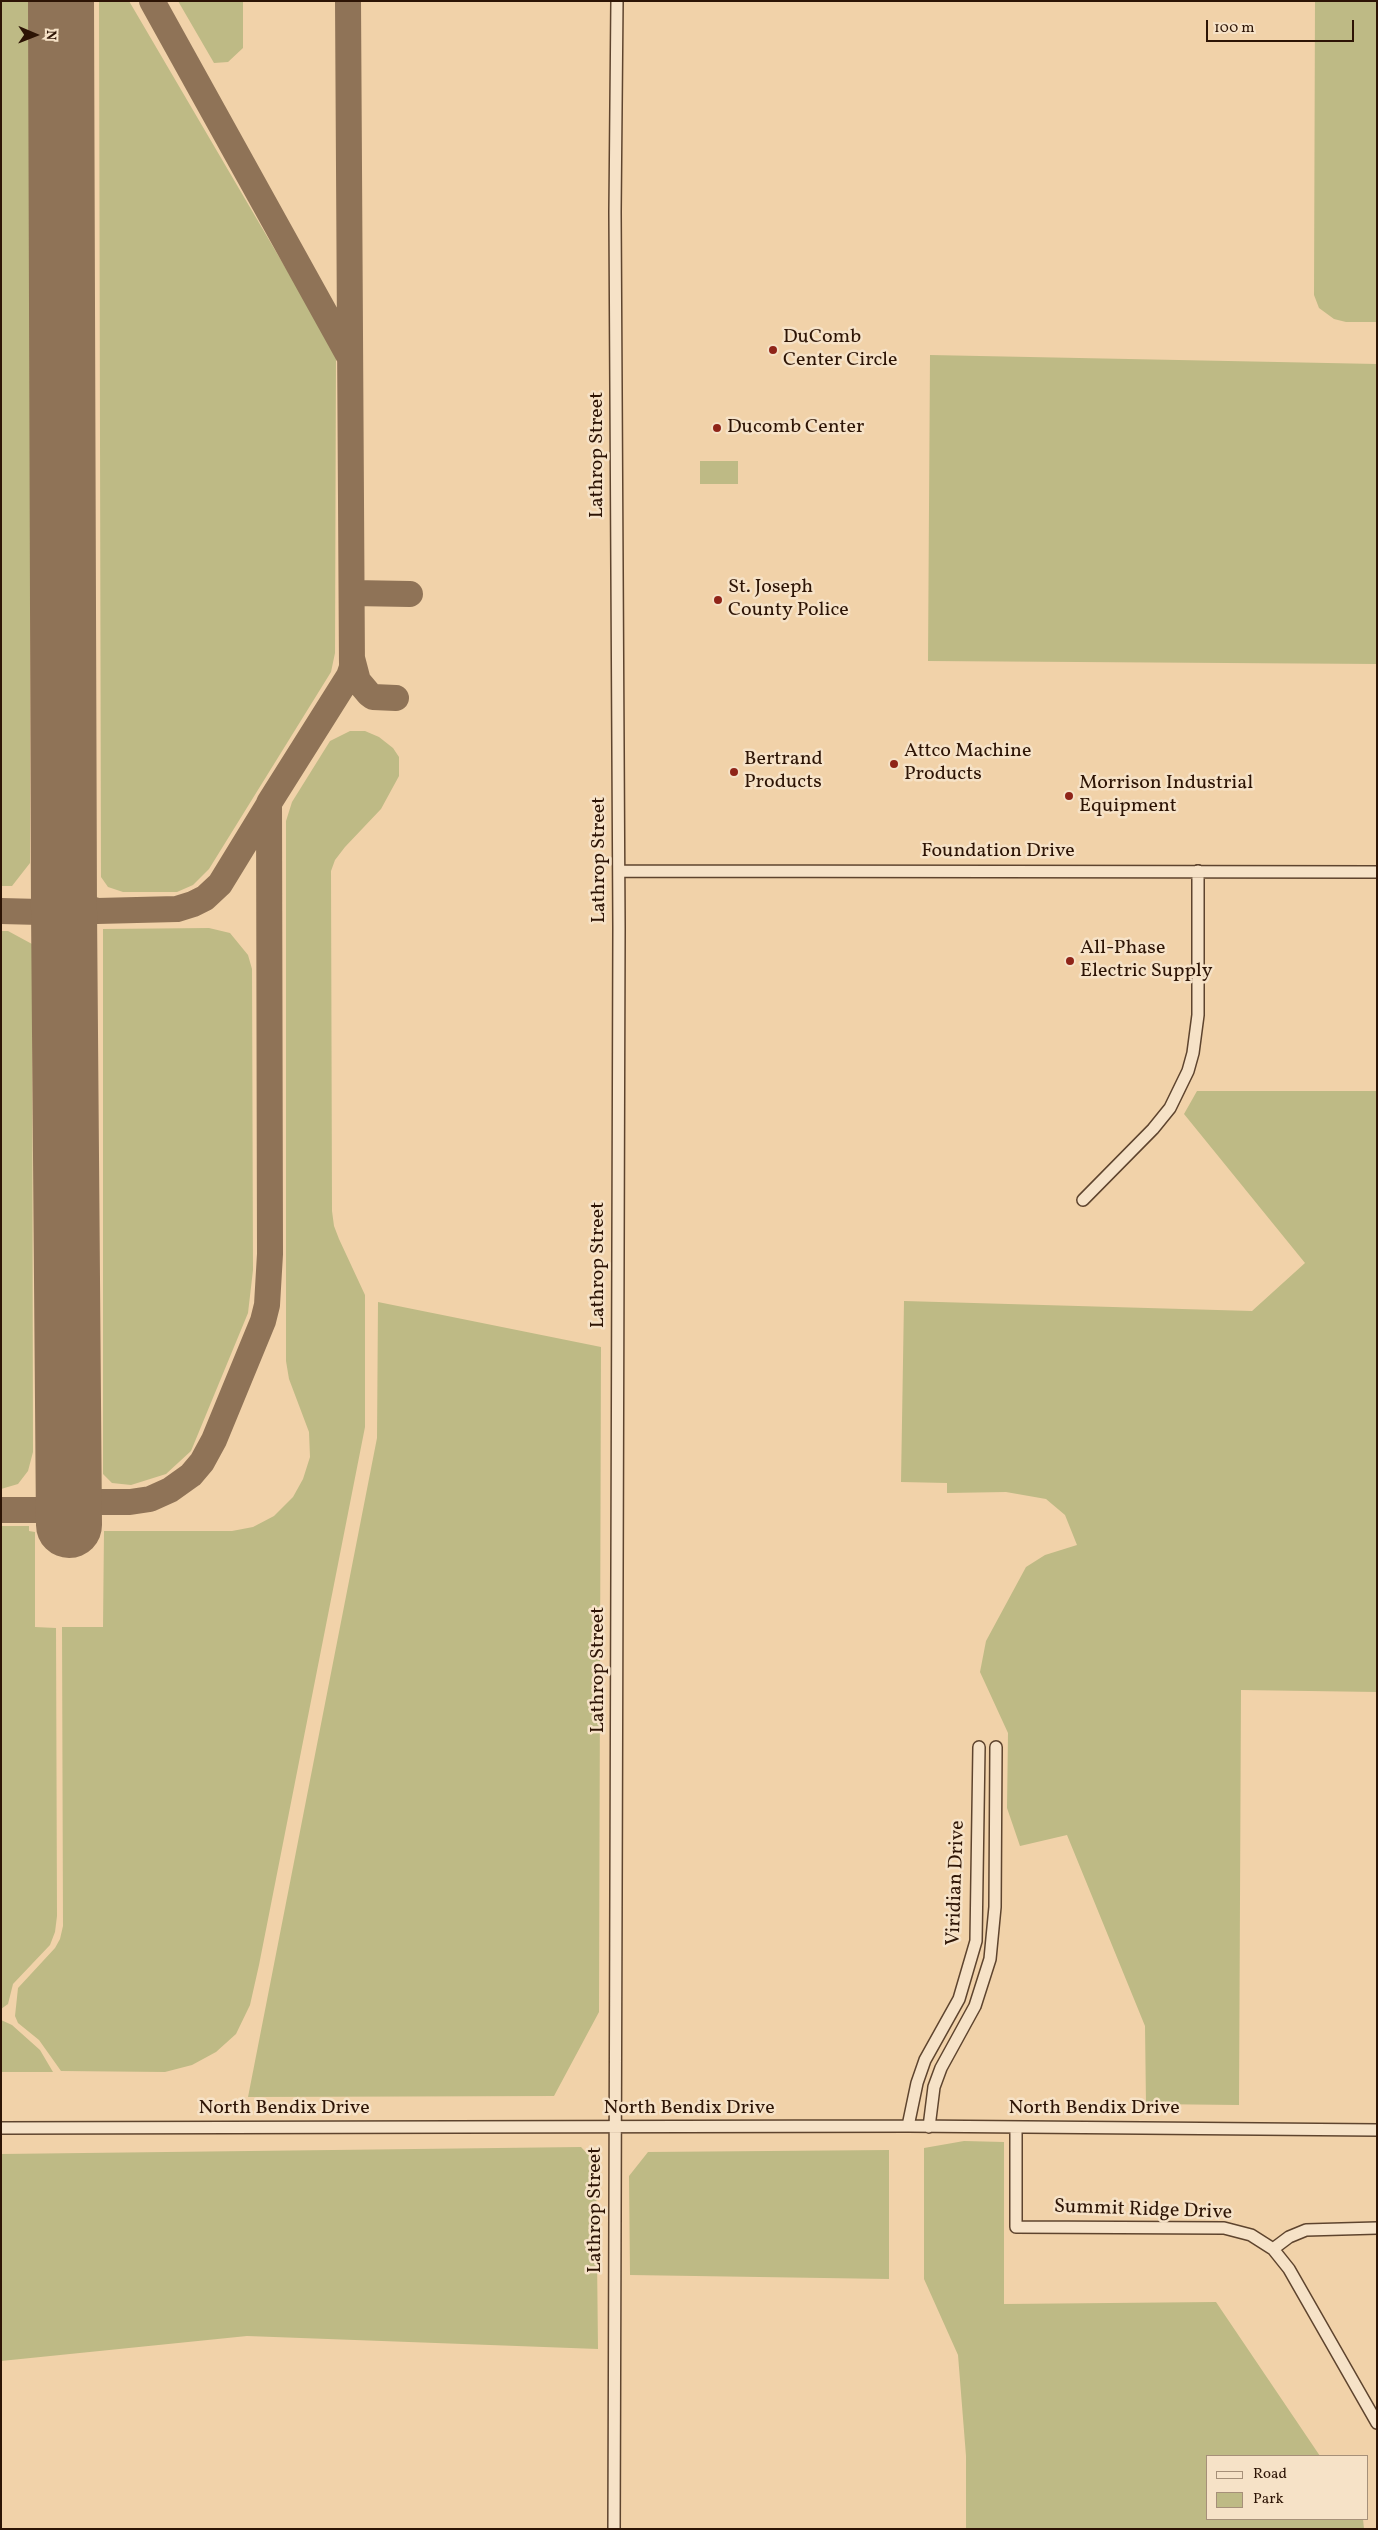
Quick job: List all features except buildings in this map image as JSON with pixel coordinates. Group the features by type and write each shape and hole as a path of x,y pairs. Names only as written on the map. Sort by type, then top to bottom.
{"street":[{"name":"Lathrop Street","path":"614,2529 618,871 617,1"},
{"name":"Foundation Drive","path":"618,871 1377,872"},
{"path":"1083,1200 1154,1129 1170,1108 1188,1071 1193,1053 1198,1015 1198,871"},
{"name":"Viridian Drive","path":"908,2126 917,2082 925,2060 959,1999 976,1941 979,1747"},
{"name":"Viridian Drive","path":"929,2127 934,2087 941,2068 975,2006 990,1958 995,1907 996,1747"},
{"name":"North Bendix Drive","path":"1,2128 908,2126 1377,2130"},
{"name":"Summit Ridge Drive","path":"1016,2127 1016,2227 1224,2228 1251,2235 1273,2249 1289,2269 1377,2423"},
{"path":"1273,2249 1289,2237 1306,2230 1377,2228"}],"green space":[{"path":"1,1 30,1 30,863 12,886 1,886"},
{"path":"99,1 129,1 336,354 335,653 331,672 209,869 193,885 177,892 123,892 108,887 101,877"},
{"path":"178,1 243,1 243,48 228,62 214,63"},
{"path":"1315,1 1377,1 1377,322 1346,322 1334,319 1319,308 1314,295"},
{"path":"930,355 1377,364 1377,664 928,661"},
{"path":"700,461 738,461 738,484 700,484"},
{"path":"350,731 365,731 379,737 393,748 399,757 399,776 381,809 345,847 335,860 331,871 332,1211 334,1226 339,1239 365,1295 365,1427 259,1965 250,2005 236,2034 216,2052 192,2065 165,2072 61,2071 39,2040 18,2023 15,2016 18,1988 55,1948 60,1939 63,1926 62,1627 103,1627 104,1531 232,1531 253,1527 274,1516 293,1497 303,1479 310,1457 309,1432 289,1379 286,1361 286,821 292,802 330,741"},
{"path":"209,928 230,933 248,955 252,969 253,1270 248,1313 191,1451 166,1474 131,1485 112,1483 103,1474 103,929"},
{"path":"1,931 8,931 32,944 33,1452 28,1471 18,1484 1,1489"},
{"path":"1197,1091 1377,1091 1377,1692 1241,1690 1239,2105 1146,2104 1145,2026 1067,1835 1020,1846 1007,1808 1008,1733 980,1672 986,1641 1026,1567 1045,1555 1077,1545 1065,1515 1046,1499 1006,1492 947,1493 947,1483 901,1482 904,1301 1252,1311 1305,1263 1184,1114"},
{"path":"378,1302 601,1347 599,2012 554,2096 248,2097 377,1438"},
{"path":"1,1526 29,1526 29,1531 35,1532 35,1627 56,1628 57,1916 55,1932 50,1945 13,1984 8,2004 1,2009"},
{"path":"1,2020 12,2025 40,2050 53,2072 1,2072"},
{"path":"964,2141 1004,2142 1004,2304 1216,2302 1319,2455 1206,2455 1206,2520 1363,2520 1364,2529 966,2529 966,2456 958,2355 924,2279 924,2148"},
{"path":"581,2147 596,2163 598,2349 247,2336 1,2361 1,2154"},
{"path":"889,2150 889,2279 630,2275 629,2176 648,2152"}],"taxiway":[{"path":"152,1 350,358"},
{"path":"69,1502 130,1502 150,1499 170,1490 191,1475 202,1462 214,1440 263,1321 267,1305 270,1254 269,803 349,676 352,667 348,1"},
{"path":"353,593 410,594"},
{"path":"352,658 358,681 369,694 373,697 396,698"},
{"path":"64,871 76,898 84,907 97,911 177,909 193,904 205,898 220,884 269,804"},
{"path":"1,911 40,912 54,900 64,871"},
{"path":"1,1510 69,1510"}],"runway":[{"path":"61,1 64,910 69,1525"}],"place":[{"name":"DuComb Center Circle","path":"773,350"},
{"name":"Ducomb Center","path":"717,428"},
{"name":"St. Joseph County Police","path":"718,600"},
{"name":"Attco Machine Products","path":"894,764"},
{"name":"Bertrand Products","path":"734,772"},
{"name":"Morrison Industrial Equipment","path":"1069,796"},
{"name":"All-Phase Electric Supply","path":"1070,961"}]}
